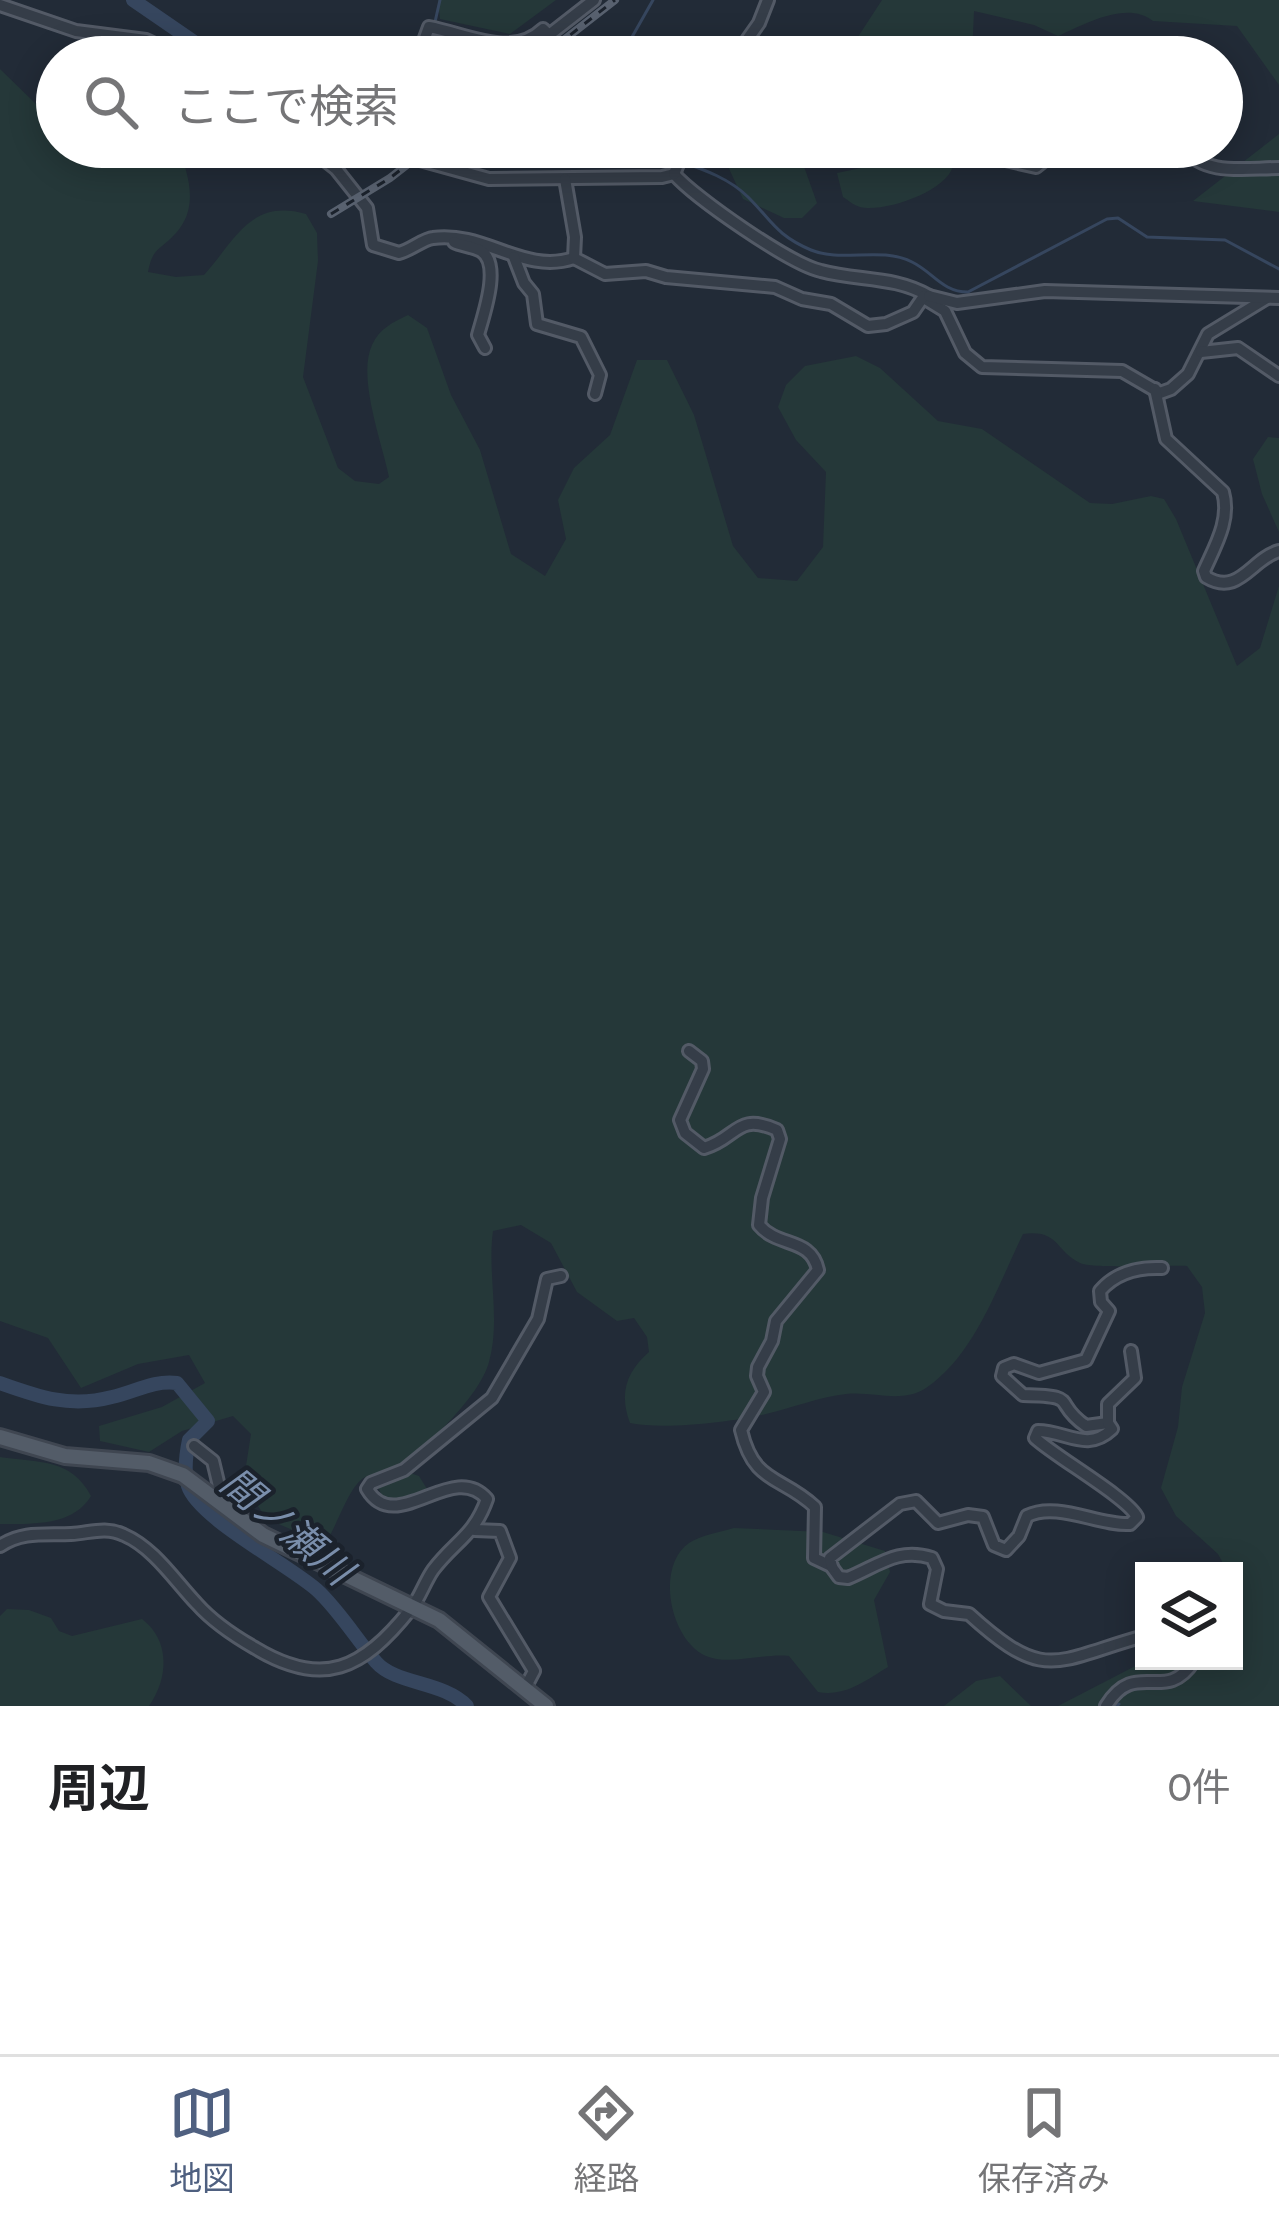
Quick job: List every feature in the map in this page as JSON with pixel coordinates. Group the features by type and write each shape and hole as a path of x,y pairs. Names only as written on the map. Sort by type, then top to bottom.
{"main road":[{"path":"0,1437 65,1456 167,1468 263,1535 414,1606 457,1632 546,1706"}],"street":[{"path":"536,36 543,28 549,35 594,0"},
{"path":"746,36 764,2"},
{"path":"0,5 76,31 115,36"},
{"path":"430,36 434,28 470,36"},
{"path":"1243,167 1279,168"},
{"path":"335,168 367,208 373,245 399,253 428,237 474,240 511,256 555,264 574,258 604,274 646,271 760,289 775,287 802,299 825,301 868,326 914,312 927,294"},
{"path":"457,168 490,179 566,179 635,168"},
{"path":"683,168 703,200 813,269 900,282 957,303 1018,291 1273,298"},
{"path":"566,179 574,258"},
{"path":"454,238 454,244 482,251 489,268 490,295 478,335 485,348"},
{"path":"489,268 511,256"},
{"path":"511,256 533,294 537,324 581,337 600,375 595,394"},
{"path":"927,294 927,300 945,311 965,352 982,367 1122,371 1160,393 1188,374 1208,334 1273,298"},
{"path":"1201,352 1238,348 1279,376"},
{"path":"1155,388 1166,440 1223,491 1222,529 1204,571 1207,577 1225,585 1236,582 1268,554 1279,551"},
{"path":"689,1051 703,1061 703,1069 680,1120 685,1133 704,1148 744,1123 757,1121 777,1130 780,1139 762,1198 760,1225 767,1234 815,1254 818,1270 776,1321 772,1341 760,1357 757,1376 764,1392 741,1436 761,1474 802,1495 814,1507 814,1558 838,1577 848,1578 902,1553 932,1558 937,1569 930,1604 944,1611 969,1613 1004,1646 1050,1661 1077,1659 1135,1639"},
{"path":"1108,1423 1086,1426 1074,1418 1069,1402 1057,1395 1023,1395 1001,1376 1004,1368 1015,1364 1039,1373 1086,1360 1107,1322 1109,1311 1101,1302 1100,1291 1106,1283 1146,1267 1162,1268"},
{"path":"0,1546 28,1533 74,1534 98,1529 126,1535 145,1547 207,1615 283,1665 316,1672 353,1662 379,1645 414,1606 433,1571 455,1544 475,1530 487,1499 472,1487 460,1486 406,1506 390,1506 373,1498 367,1489 404,1470 492,1398 538,1319 548,1279 561,1276"},
{"path":"832,1570 830,1558 900,1504 916,1502 938,1523 968,1515 983,1517 994,1545 1006,1550 1027,1516 1040,1510 1130,1524 1137,1516 1132,1506 1100,1488 1035,1438 1038,1431 1047,1430 1087,1441 1104,1437 1112,1429 1108,1404 1135,1378 1131,1351"},
{"path":"194,1446 214,1461 223,1503"},
{"path":"475,1530 500,1531 510,1558 489,1597 533,1671 525,1688"},
{"path":"1106,1706 1116,1690 1128,1683 1167,1688 1189,1670"}],"shaded area":[{"path":"438,0 556,0 510,34 440,19"},
{"path":"882,0 1279,0 1279,85 1237,26 1153,21 1131,13 1093,20 1058,36 1034,25 974,11 973,36 858,36"},
{"path":"0,69 36,104 36,168 184,168 188,213 155,253 148,272 204,275 257,217 287,211 306,214 317,233 318,261 303,377 338,468 355,481 379,484 389,477 372,410 368,358 378,335 408,315 427,328 451,395 480,450 511,554 545,576 566,539 558,500 574,468 610,435 637,360 667,360 694,415 733,546 758,578 797,581 823,547 826,472 796,440 778,407 786,385 805,366 856,356 880,368 938,421 982,429 1090,503 1151,496 1164,499 1237,666 1260,648 1279,586 1279,1706 1058,1706 1135,1666 1135,1670 1243,1670 1243,1562 1222,1562 1176,1516 1161,1488 1178,1427 1182,1387 1205,1313 1202,1287 1187,1266 1087,1265 1044,1235 1023,1234 972,1338 943,1374 917,1393 836,1395 717,1422 644,1425 630,1423 625,1402 630,1376 649,1352 647,1337 634,1318 617,1321 577,1292 551,1243 521,1225 493,1231 494,1329 483,1376 448,1423 417,1451 357,1484 325,1544 267,1519 243,1485 251,1434 233,1416 182,1431 149,1452 100,1441 99,1426 162,1407 205,1383 189,1355 138,1364 81,1388 48,1338 0,1321"},
{"path":"1279,134 1279,212 1193,201 1235,168 1243,168 1243,162"},
{"path":"729,168 804,168 817,203 802,218 784,218 743,199"},
{"path":"861,168 952,168 927,192 870,208 843,197 837,173"},
{"path":"1268,437 1279,438 1279,532 1253,459"},
{"path":"0,1457 64,1469 91,1496 63,1518 0,1524"},
{"path":"407,1472 419,1476 427,1489 404,1501 383,1499 378,1486"},
{"path":"734,1528 823,1532 885,1551 890,1572 874,1600 888,1667 846,1690 828,1693 818,1692 789,1656 725,1660 694,1648 676,1620 672,1569 689,1543"},
{"path":"7,1609 51,1618 59,1631 72,1636 142,1619 162,1648 163,1672 156,1695 149,1706 0,1706 0,1616"},
{"path":"1000,1676 1031,1706 944,1706 976,1681"}],"waterway":[{"path":"133,0 185,36"},
{"path":"435,22 440,0"},
{"path":"633,36 653,0"},
{"path":"432,36 434,31"},
{"path":"698,168 733,185 782,233 811,250 900,257 959,291 968,292 1107,219 1118,218 1147,237 1225,240 1279,269"},
{"name":"間ノ瀬川","path":"0,1383 68,1401 177,1383 208,1421 188,1445 187,1481 195,1499 317,1590 385,1669 445,1692 467,1706"}],"railway":[{"path":"569,36 615,0"},
{"path":"331,214 403,168"}]}
